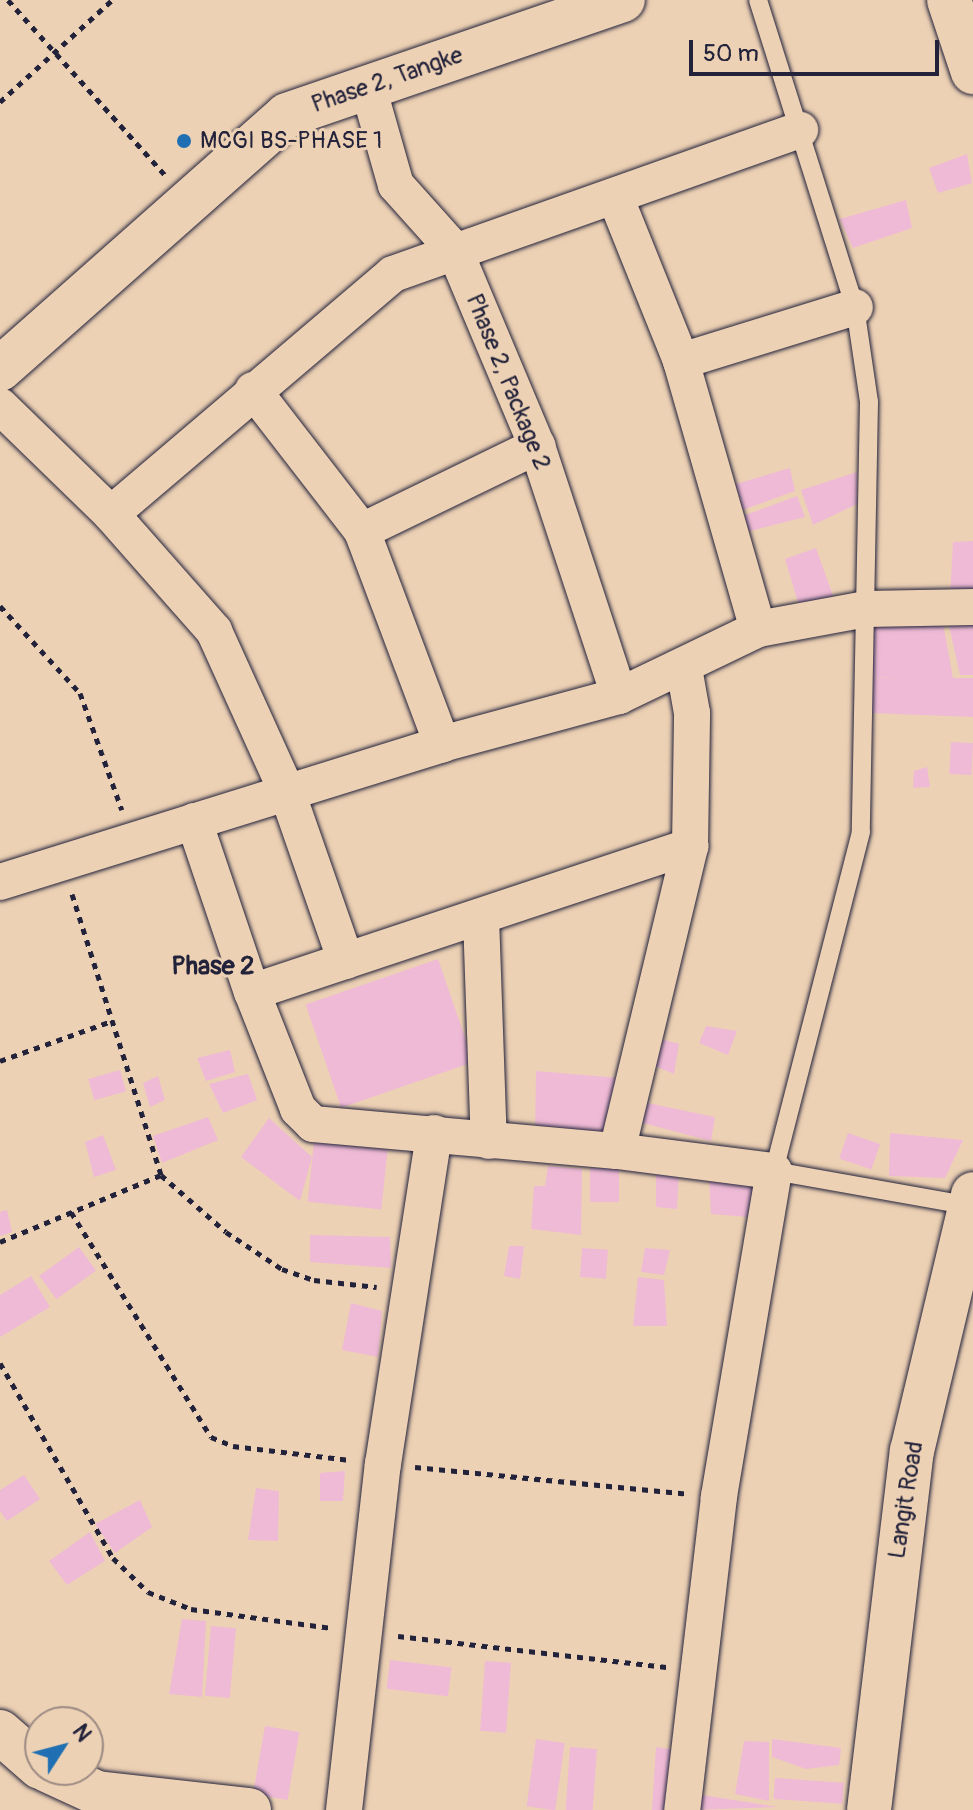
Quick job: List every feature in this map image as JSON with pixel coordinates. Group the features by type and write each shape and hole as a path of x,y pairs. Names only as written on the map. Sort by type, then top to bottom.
{"street":[{"name":"Phase 2, Tangke","path":"0,369 287,115 368,87 552,11 623,0"},
{"path":"949,0 973,72"},
{"name":"Phase 2, Package 2","path":"368,87 396,185 455,251 537,446 619,696"},
{"path":"111,514 393,274 616,199 800,130"},
{"path":"616,199 681,361 758,629"},
{"path":"681,361 855,307"},
{"path":"253,390 362,531 442,744"},
{"path":"0,406 111,514 214,631 287,792 346,961"},
{"path":"362,531 537,446"},
{"path":"0,882 442,744 619,696 684,668 758,629 866,609 973,607"},
{"path":"617,1151 690,846 692,713 684,668"},
{"path":"194,821 252,992 305,1118 322,1125 617,1151 774,1171 719,1497 701,1671 682,1810"},
{"path":"252,992 690,846"},
{"path":"481,917 489,1141"},
{"path":"344,1810 383,1464 434,1133"},
{"name":"Langit Road","path":"869,1810 912,1451 972,1202"},
{"path":"0,1732 24,1753"},
{"path":"72,1786 96,1801 249,1810"}],"lane":[{"path":"758,0 855,307 869,402 861,832 774,1171 972,1202"}],"path":[{"path":"8,0 188,200"},
{"path":"0,102 112,0"},
{"path":"0,606 80,693 131,840"},
{"path":"62,862 161,1175 226,1232 282,1269 314,1280 410,1290"},
{"path":"0,1061 112,1021"},
{"path":"0,1242 161,1175"},
{"path":"71,1212 211,1437 233,1446 383,1464 719,1497"},
{"path":"0,1363 113,1558 148,1592 191,1609 701,1671"}],"building":[{"path":"967,154 972,183 938,193 929,168"},
{"path":"906,200 912,228 853,248 840,219"},
{"path":"790,468 795,491 732,514 722,488"},
{"path":"857,472 857,504 813,525 801,490"},
{"path":"797,496 805,517 738,534 732,520"},
{"path":"973,541 973,599 950,598 953,542"},
{"path":"816,548 837,607 801,612 785,559"},
{"path":"947,616 973,617 973,675 960,675"},
{"path":"942,618 953,678 973,678 973,717 871,713 867,679 899,677 872,678 868,621"},
{"path":"951,742 973,743 971,775 949,774"},
{"path":"927,767 930,787 913,788 914,771"},
{"path":"438,959 473,1062 341,1108 306,1005"},
{"path":"706,1026 737,1031 728,1055 699,1043"},
{"path":"654,1037 679,1044 674,1074 650,1064"},
{"path":"230,1050 235,1072 206,1081 197,1058"},
{"path":"120,1070 126,1091 94,1100 88,1079"},
{"path":"536,1071 620,1078 609,1143 535,1135"},
{"path":"248,1074 257,1100 223,1113 209,1084"},
{"path":"158,1076 165,1100 150,1107 143,1083"},
{"path":"643,1102 715,1117 711,1141 639,1122"},
{"path":"208,1117 218,1140 162,1163 153,1136"},
{"path":"269,1118 312,1157 300,1201 241,1157"},
{"path":"848,1133 880,1144 871,1170 839,1159"},
{"path":"890,1133 963,1140 945,1178 889,1176"},
{"path":"103,1135 116,1170 94,1177 85,1142"},
{"path":"314,1142 388,1150 381,1209 308,1202"},
{"path":"548,1166 582,1169 581,1235 531,1229 534,1186 545,1186"},
{"path":"656,1166 679,1172 677,1209 656,1207"},
{"path":"590,1168 619,1168 619,1202 590,1202"},
{"path":"709,1176 757,1183 748,1217 711,1214"},
{"path":"7,1210 12,1232 0,1236 0,1212"},
{"path":"310,1235 390,1237 391,1268 310,1262"},
{"path":"509,1246 524,1246 520,1279 504,1276"},
{"path":"79,1247 96,1270 56,1299 39,1276"},
{"path":"582,1248 608,1250 606,1279 580,1277"},
{"path":"645,1248 670,1250 664,1275 641,1272"},
{"path":"31,1276 50,1307 0,1337 0,1295"},
{"path":"638,1277 664,1280 667,1326 633,1326"},
{"path":"351,1303 382,1311 378,1357 342,1350"},
{"path":"345,1471 343,1501 320,1501 320,1473"},
{"path":"24,1475 40,1499 7,1521 0,1511 0,1490"},
{"path":"256,1488 279,1491 278,1541 248,1540"},
{"path":"140,1500 152,1527 115,1553 95,1524"},
{"path":"90,1532 105,1561 67,1585 49,1561"},
{"path":"182,1619 206,1621 202,1697 169,1694"},
{"path":"211,1626 236,1628 230,1698 205,1696"},
{"path":"390,1660 452,1668 448,1696 386,1689"},
{"path":"485,1661 511,1663 506,1733 480,1731"},
{"path":"265,1726 299,1732 287,1800 253,1794"},
{"path":"536,1739 565,1743 555,1810 527,1806"},
{"path":"772,1739 841,1748 839,1765 806,1769 772,1757"},
{"path":"744,1741 769,1742 769,1801 735,1794"},
{"path":"570,1747 597,1749 593,1810 566,1810"},
{"path":"656,1747 682,1751 671,1810 652,1810"},
{"path":"775,1778 844,1783 842,1804 774,1799"},
{"path":"696,1794 778,1807 695,1810"}],"place":[{"name":"MCGI BS-PHASE 1","path":"184,141"}],"district":[{"name":"Phase 2","path":"213,967"}]}
